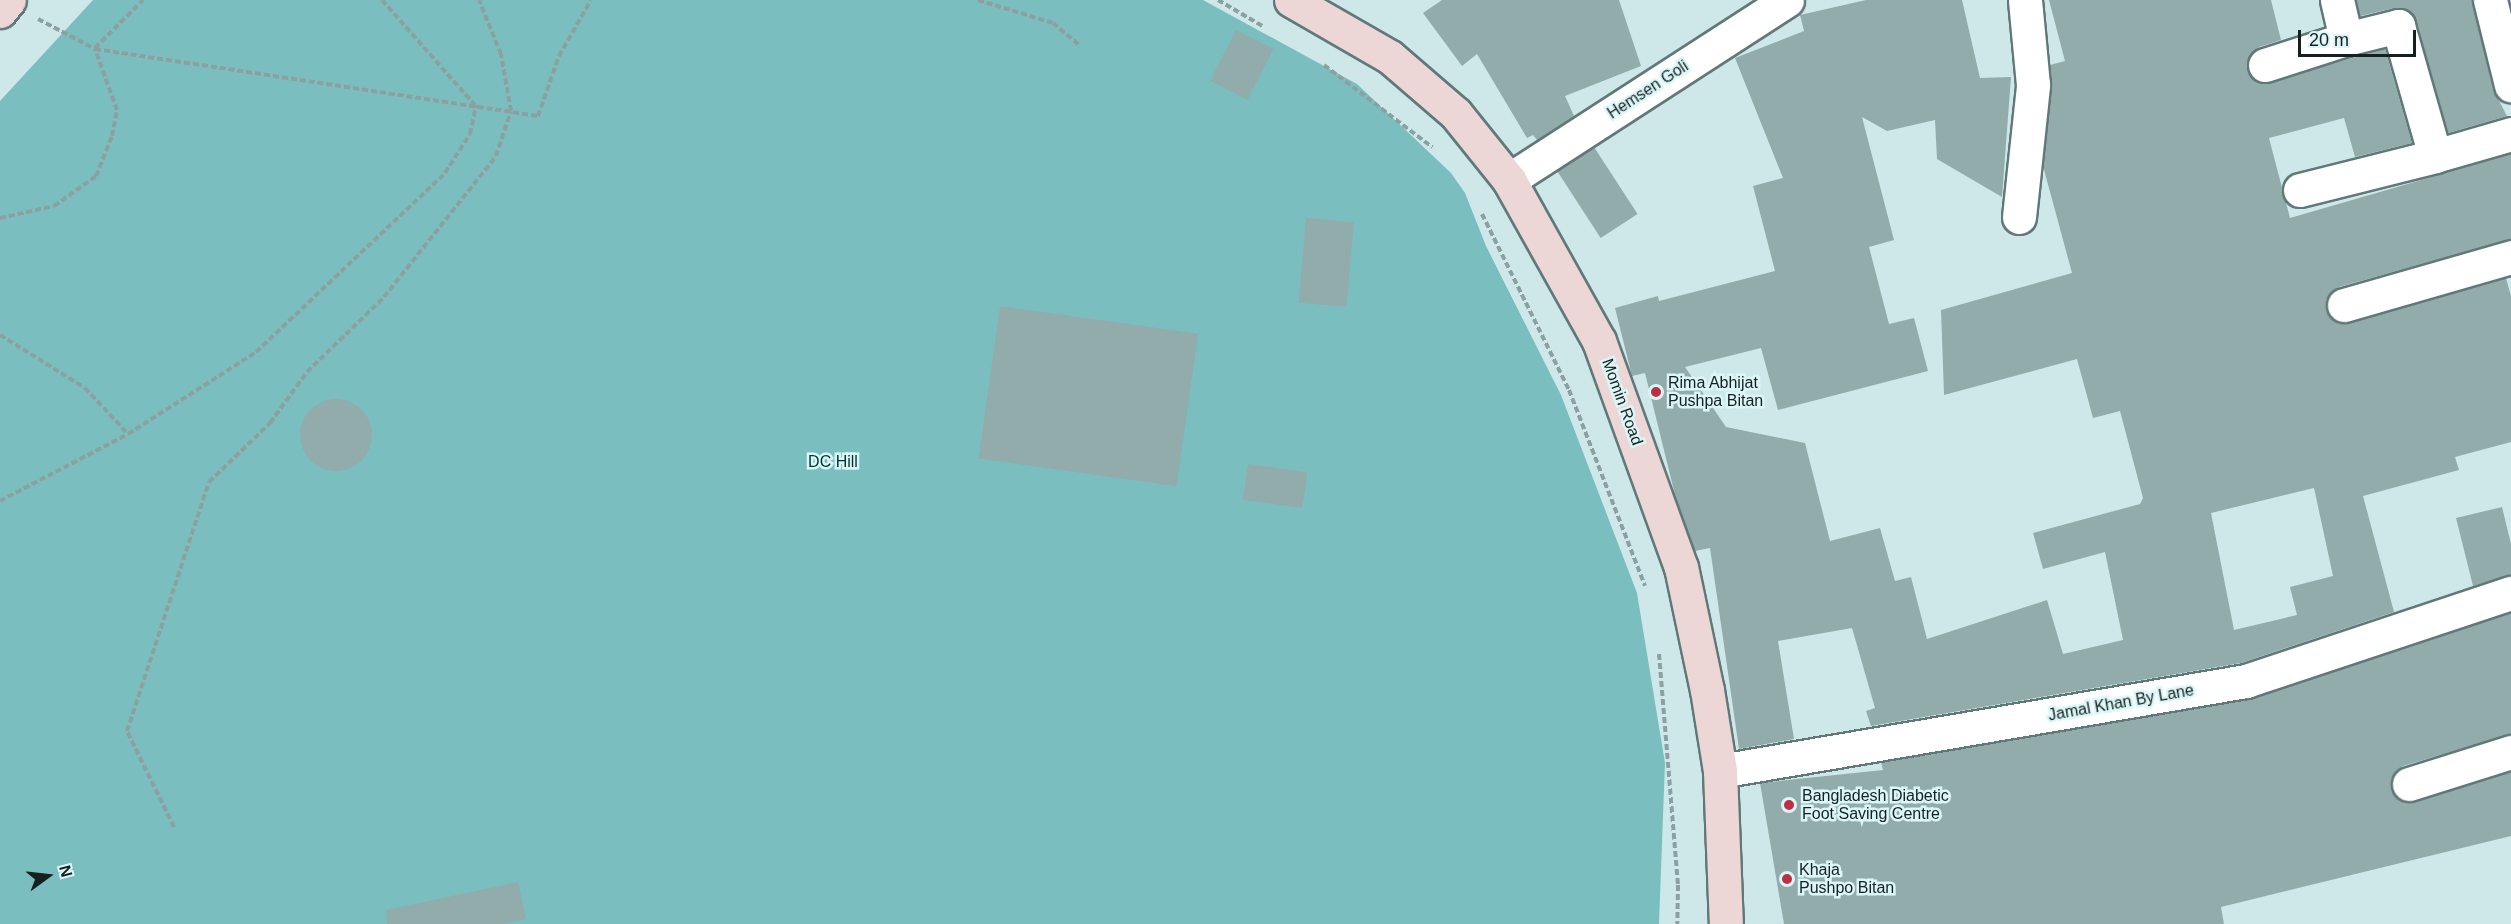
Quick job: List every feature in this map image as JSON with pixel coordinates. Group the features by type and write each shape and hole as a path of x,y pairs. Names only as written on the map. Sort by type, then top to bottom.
{"main road":[{"name":"Momin Road","path":"1291,0 1390,57 1456,114 1509,180 1599,341 1681,567 1720,771 1726,924"},
{"path":"0,11 22,9"}],"street":[{"name":"Hemsen Goli","path":"1509,180 1787,0"},
{"path":"2019,217 2033,85 2025,0"},
{"path":"2337,0 2346,39"},
{"path":"2490,0 2511,85"},
{"path":"2265,65 2346,39 2398,26 2435,156"},
{"path":"2300,190 2511,134"},
{"path":"2344,306 2510,259"},
{"name":"Jamal Khan By Lane","path":"1720,771 2246,681 2511,593"},
{"path":"2409,784 2511,752"}],"path":[{"path":"95,49 142,0"},
{"path":"382,0 476,105"},
{"path":"174,827 127,731 209,482 270,423 307,372 384,297 496,156 511,111 501,54 479,0"},
{"path":"22,9 95,49 538,116 560,56 591,0"},
{"path":"978,0 1053,23 1079,45"},
{"path":"1218,0 1266,29"},
{"path":"0,218 54,207 96,176 112,136 117,110 95,49"},
{"path":"1314,57 1441,154"},
{"path":"0,501 128,434 256,352 445,173 470,134 476,105"},
{"path":"1480,210 1569,390 1647,593"},
{"path":"0,335 86,388 128,434"},
{"path":"1658,650 1678,885 1677,924"}],"green space":[{"name":"DC Hill","path":"93,0 1203,0 1357,84 1451,173 1465,193 1486,246 1561,395 1637,593 1665,763 1659,924 0,924 0,101"}],"building":[{"path":"1442,0 1619,0 1641,66 1565,96 1574,116 1537,140 1533,135 1527,138 1477,54 1462,66 1423,13"},
{"path":"1866,0 1962,0 1980,78 2011,77 2002,197 1937,159 1935,120 1887,131 1862,117 1894,240 1869,247 1889,324 1914,318 1928,371 1778,410 1761,348 1685,367 1726,427 1805,443 1830,541 1880,528 1895,581 1911,577 1927,639 2047,600 2063,654 2123,640 2105,552 2043,569 2033,533 2140,504 2143,498 2120,411 2093,418 2077,359 1944,395 1941,310 2072,273 2043,166 2050,65 2065,61 2049,0 2271,0 2281,40 2259,47 2247,62 2252,78 2262,83 2385,49 2412,143 2355,157 2344,118 2269,138 2290,218 2511,154 2511,239 2339,287 2326,300 2331,318 2349,323 2506,278 2511,296 2511,442 2455,457 2459,470 2363,496 2394,612 2241,663 1871,726 1866,711 1875,708 1852,628 1778,641 1794,739 1739,749 1710,548 1695,551 1676,499 1645,373 1632,376 1615,308 1658,296 1659,301 1775,271 1753,186 1783,178 1735,58 1804,31 1800,15","holes":["2314,488 2333,576 2290,587 2297,615 2234,630 2211,513"]},
{"path":"2356,0 2472,0 2493,89 2507,116 2448,133 2412,13 2394,8 2360,16"},
{"path":"1236,30 1273,49 1248,100 1210,81"},
{"path":"1594,147 1638,214 1601,238 1557,171"},
{"path":"1306,218 1354,222 1346,307 1299,303"},
{"path":"1000,306 1198,334 1177,486 979,459"},
{"path":"343,399 362,409 370,421 372,435 370,449 362,461 350,469 329,471 310,461 302,449 300,428 310,409 322,401"},
{"path":"1248,464 1307,472 1302,508 1243,500"},
{"path":"2502,507 2511,544 2511,575 2473,586 2456,518"},
{"path":"2511,613 2511,734 2403,766 2391,780 2397,798 2414,802 2511,772 2511,836 2221,907 2224,924 1784,924 1760,783 1883,770 1881,762 2249,699"},
{"path":"518,882 526,919 504,924 387,924 386,910"}],"place":[{"name":"Rima Abhijat Pushpa Bitan","path":"1656,392"},
{"name":"Bangladesh Diabetic Foot Saving Centre","path":"1789,805"},
{"name":"Khaja Pushpo Bitan","path":"1787,879"}]}
